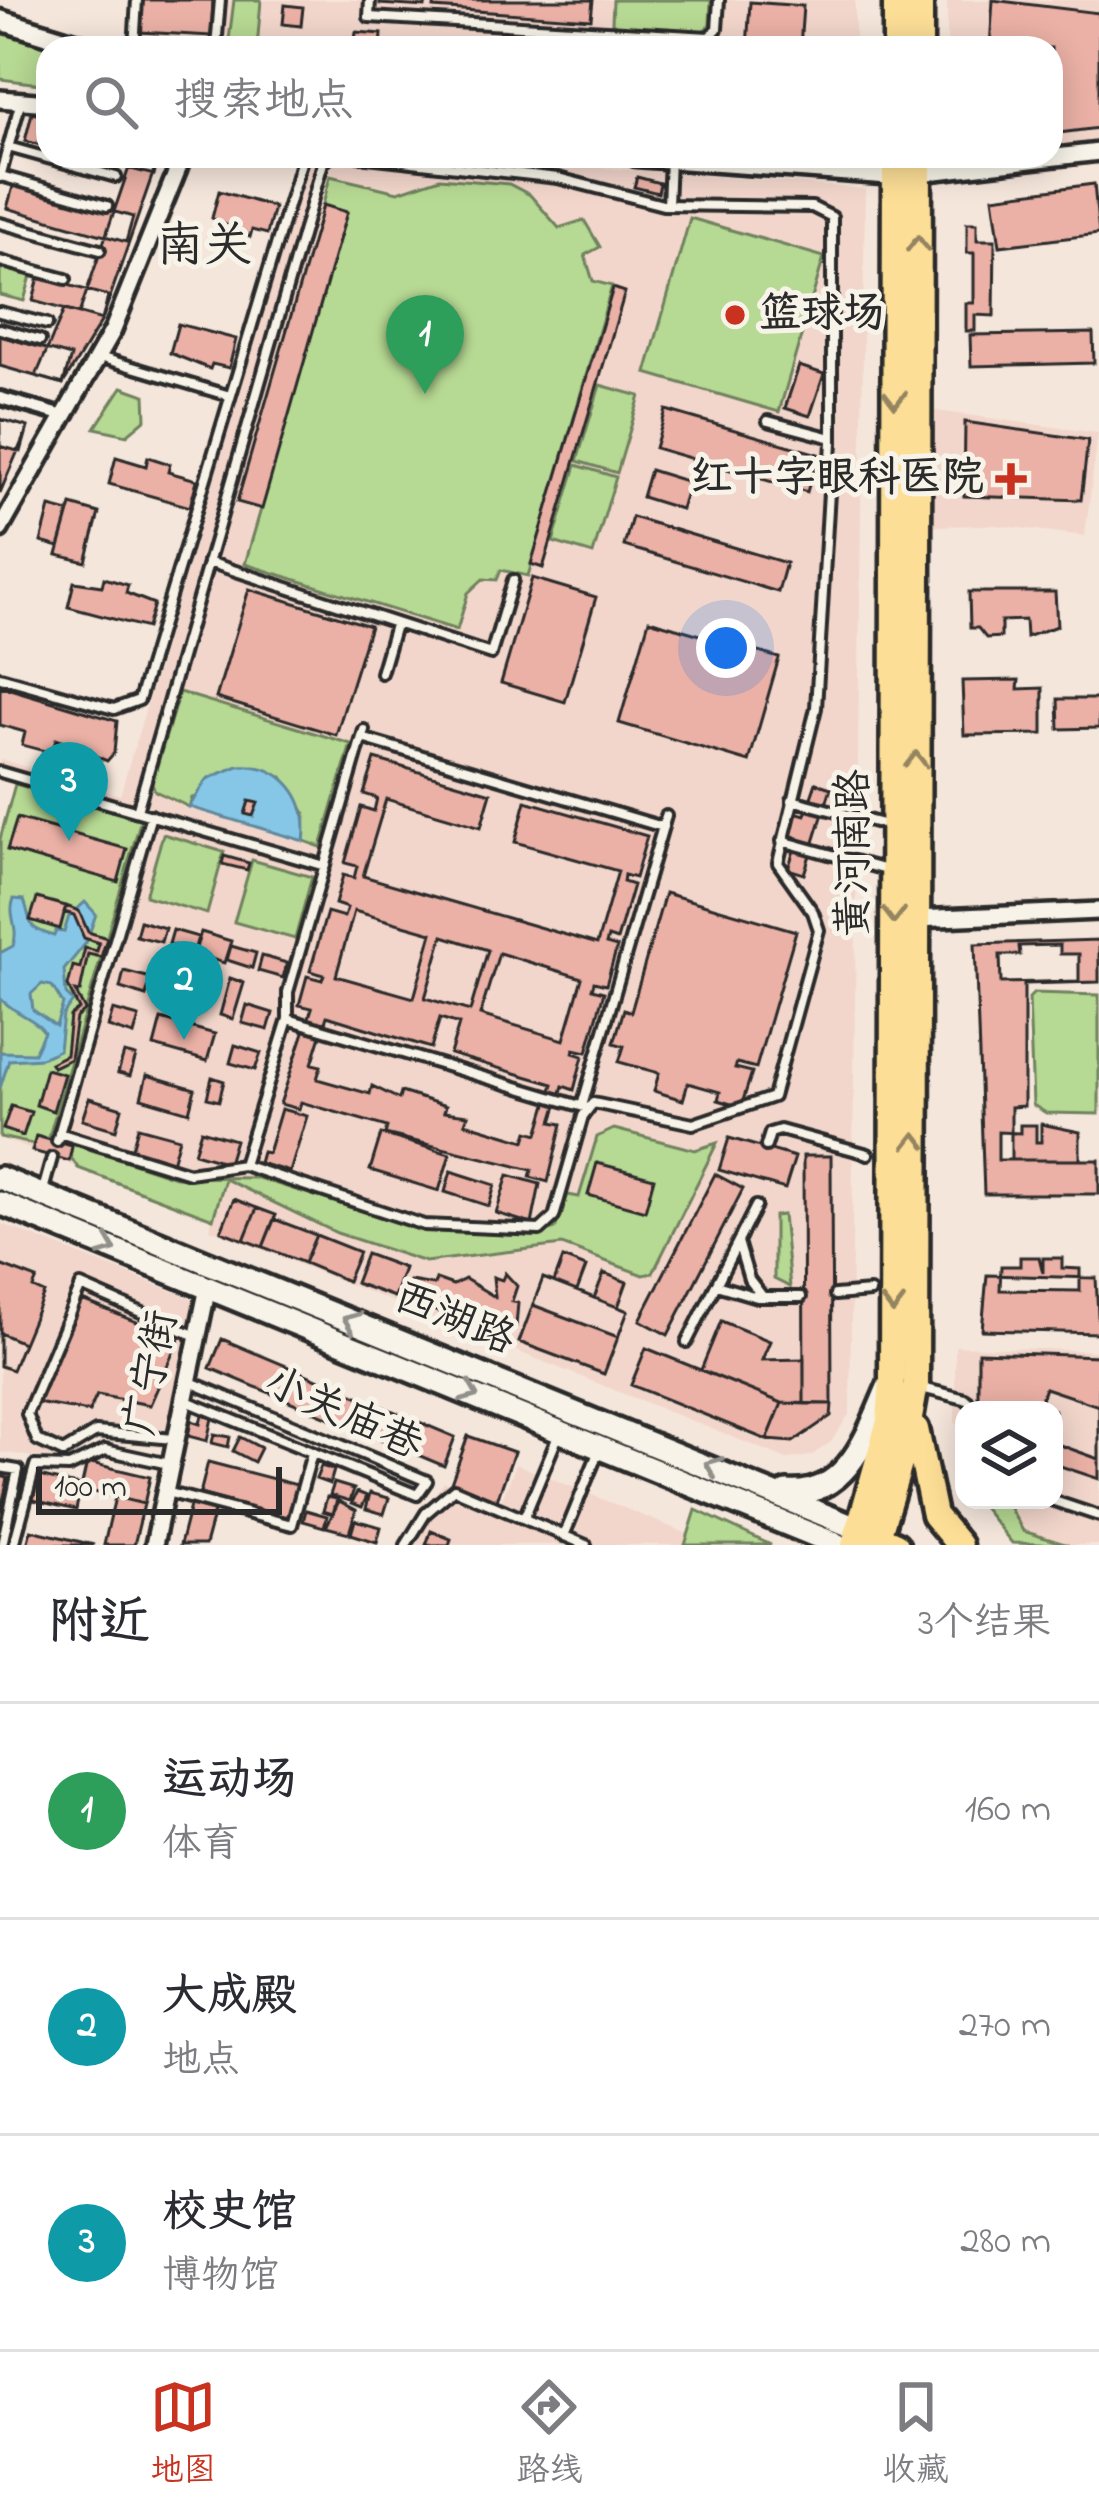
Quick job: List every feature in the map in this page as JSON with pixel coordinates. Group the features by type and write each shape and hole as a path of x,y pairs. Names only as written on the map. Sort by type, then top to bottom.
{"main road":[{"path":"896,0 896,36"},
{"path":"920,0 920,36"},
{"name":"黄河南路","path":"873,1540 905,1447 893,826 907,168"},
{"name":"黄河南路","path":"904,1382 916,919 907,168"},
{"name":"西湖路","path":"0,1178 774,1490 873,1540"},
{"name":"西湖路","path":"0,1203 838,1545"},
{"path":"774,1490 813,1490 845,1470 904,1382"},
{"path":"904,1382 925,1489 934,1514 959,1545"},
{"path":"767,1513 799,1545"}],"street":[{"path":"0,20 52,36"},
{"path":"0,99 36,102"},
{"path":"1063,154 1099,152"},
{"path":"0,529 98,357 178,168"},
{"path":"0,398 64,416"},
{"path":"916,919 1099,911"},
{"name":"广宁街","path":"154,1545 208,1286"}],"lane":[{"path":"135,36 137,0"},
{"path":"217,36 220,0"},
{"path":"370,0 368,16 693,36"},
{"path":"710,36 717,29 719,0"},
{"path":"21,100 0,177 107,206"},
{"path":"5,151 36,158"},
{"path":"78,168 116,177"},
{"path":"0,677 115,709 135,705 299,168"},
{"path":"137,811 322,168"},
{"path":"288,1019 585,1107 605,1101 693,1124 775,1094 819,930 813,912 779,870 815,708 832,438 834,225 829,212 812,206 668,205 557,178 467,168"},
{"path":"668,205 670,168"},
{"path":"0,223 100,250"},
{"path":"0,261 66,279"},
{"path":"0,312 47,324"},
{"path":"0,329 40,340"},
{"path":"98,357 230,397"},
{"path":"769,421 832,438"},
{"path":"208,562 386,616 395,625 491,654 513,580"},
{"path":"381,674 395,625"},
{"path":"243,1165 288,1019 288,992 363,734 663,827"},
{"path":"0,772 325,866"},
{"path":"792,800 893,826"},
{"path":"151,815 58,1137 189,1173 243,1165 424,1225 540,1230 554,1216 666,816"},
{"path":"782,841 894,872"},
{"path":"766,1146 770,1133 780,1130 868,1154"},
{"path":"41,1195 52,1158"},
{"path":"687,1342 756,1206"},
{"path":"737,1242 750,1283 764,1297"},
{"path":"716,1285 764,1297 801,1297"},
{"path":"176,1439 96,1432 63,1452 37,1440 27,1414 81,1286 196,1336"},
{"path":"836,1294 870,1292"},
{"name":"小关庙巷","path":"182,1399 417,1496 427,1481 187,1381"},
{"path":"904,1382 968,1401"},
{"path":"524,1518 560,1430"},
{"path":"564,1536 601,1446"},
{"path":"14,1545 35,1466 61,1468 105,1450 171,1465"},
{"path":"166,1492 292,1525 312,1453"},
{"path":"0,1467 18,1470 3,1522 2,1545"},
{"path":"406,1545 426,1513 454,1489 586,1545"},
{"path":"1063,1504 1099,1516"}],"shaded area":[{"path":"134,0 855,0 855,36 131,36"},
{"path":"947,0 1099,0 1099,142 1063,147 1063,36 947,36"},
{"path":"306,168 607,168 865,189 850,1413 831,1442 811,1456 787,1459 210,1229 212,1219 0,1138 0,839 15,784 0,779 0,759 120,795"},
{"name":"红十字眼科医院","path":"930,410 1098,433 1085,536 994,525 930,526"},
{"path":"0,1223 195,1300 164,1448 99,1438 66,1462 0,1452"},
{"path":"955,1346 1099,1351 1099,1545 1033,1545 1003,1509 1063,1509 1063,1401 955,1401"},
{"path":"516,1464 688,1534 685,1545 396,1545 444,1482 501,1502"}],"green space":[{"path":"234,0 261,0 258,36 230,36"},
{"path":"613,0 711,0 710,25 703,31 618,27 612,23"},
{"path":"0,32 36,43 36,84 0,79"},
{"path":"330,176 398,192 440,178 509,184 530,195 559,228 584,220 600,247 585,255 593,281 612,286 528,576 501,570 497,580 483,579 468,593 457,630 245,564 347,213 323,205"},
{"name":"篮球场","path":"690,218 824,257 779,412 646,373"},
{"path":"0,267 31,276 24,301 0,295"},
{"path":"600,385 640,396 617,473 577,461"},
{"path":"122,387 145,395 146,419 127,435 95,428"},
{"path":"576,465 616,477 593,554 553,542"},
{"path":"179,692 351,744 321,847 304,841 305,813 282,777 192,798 189,807 155,791 152,783"},
{"path":"15,784 141,819 46,1147 0,1137 0,839"},
{"path":"163,834 224,852 207,914 145,896"},
{"path":"252,860 312,877 295,939 234,922"},
{"path":"1034,993 1099,995 1099,1114 1046,1113 1033,1105 1029,998"},
{"path":"614,1129 695,1150 717,1143 653,1273 643,1275 562,1245 425,1262 337,1233 225,1179 213,1219 78,1168 70,1156 73,1143 175,1177 258,1178 427,1231 534,1236 555,1229 568,1195 579,1197 597,1137"},
{"path":"783,1215 790,1287 774,1279 774,1216"},
{"path":"984,1509 1010,1509 1023,1531 1068,1545 1012,1543"},
{"path":"696,1510 771,1545 685,1545"}],"water":[{"path":"238,766 268,770 290,786 303,811 304,841 189,807 207,779"},
{"path":"14,899 24,900 34,927 54,936 56,931 64,932 69,916 85,902 96,914 86,943 64,970 66,994 73,1001 63,1015 59,1050 41,1058 9,1060 0,1088 0,1052 34,1053 44,1032 0,998 0,953 13,946 15,939","holes":["42,984 52,986 63,1004 56,1026 33,1010 31,994"]}],"building":[{"path":"142,0 213,0 211,36 140,32"},
{"path":"380,0 426,0 425,7 380,4"},
{"path":"435,0 593,0 591,19 434,8"},
{"path":"993,0 1099,13 1099,128 1063,132 1063,36 991,36"},
{"path":"750,2 803,6 801,36 748,36"},
{"path":"285,5 303,7 301,26 283,24"},
{"path":"32,113 36,114 36,144 25,141"},
{"path":"127,168 156,168 154,175"},
{"path":"129,168 155,168 102,320 63,384 36,376 64,310 79,314"},
{"path":"637,177 660,183 658,193 634,187"},
{"path":"14,183 133,217 126,242 7,208"},
{"path":"1094,184 1099,234 1000,246 993,197"},
{"path":"219,191 274,207 267,234 252,230 250,237 212,218"},
{"path":"323,205 347,212 262,509 237,502"},
{"path":"967,223 977,223 977,240 995,240 994,316 975,315 975,331 966,331 966,303 974,303 974,253 967,253"},
{"path":"39,277 108,296 102,320 33,301"},
{"path":"613,288 625,292 543,568 531,564"},
{"path":"178,324 236,339 229,368 212,364 210,369 170,353"},
{"path":"1093,333 1094,363 971,366 970,335"},
{"path":"0,336 71,356 63,384 0,366"},
{"path":"799,366 824,374 810,416 785,408"},
{"path":"666,410 818,454 807,492 655,448"},
{"path":"0,419 28,427 21,452 0,446"},
{"path":"0,419 28,427 0,493"},
{"path":"965,422 1088,440 1081,500 964,496"},
{"path":"116,457 146,466 148,457 170,464 168,472 197,480 190,507 109,484"},
{"path":"650,470 689,482 681,509 642,497"},
{"path":"71,505 99,513 86,562 57,555"},
{"path":"50,507 69,512 59,547 41,542"},
{"path":"632,517 786,563 778,592 624,546"},
{"path":"104,578 128,585 126,593 154,604 147,628 68,607 74,582 102,586"},
{"path":"532,578 596,597 565,702 501,683"},
{"path":"249,589 370,626 336,735 216,698"},
{"path":"969,592 1055,592 1057,626 1026,637 1025,620 1001,621 1001,637 986,638 978,628 970,628"},
{"path":"649,620 779,658 749,762 619,723"},
{"path":"1019,680 1018,689 1043,688 1043,734 964,735 962,681"},
{"path":"0,686 117,721 114,753 107,761 56,739 52,753 22,745 25,732 0,725"},
{"path":"1058,699 1099,699 1099,728 1059,729"},
{"path":"375,759 491,793 481,827 386,799 363,876 597,944 618,871 515,842 526,801 647,836 635,878 624,875 623,882 633,885 617,940 608,937 606,944 617,947 606,985 594,982 592,989 604,992 587,1052 574,1049 573,1053 583,1056 574,1090 563,1086 552,1122 562,1124 548,1182 530,1177 532,1170 385,1134 387,1127 301,1102 299,1109 280,1104 312,1008 299,1005 307,976 322,980 324,975 310,971 327,912 344,917 347,908 335,904 343,875 354,878 357,866 345,863 361,807 374,811 377,798 364,794","holes":["354,911 432,933 414,998 336,976","443,936 488,950 470,1011 425,998","499,953 582,978 564,1040 480,1015","327,1016 431,1048 440,1018 459,1024 450,1054 553,1084 538,1134 528,1131 525,1141 465,1123 468,1115 444,1112 446,1106 401,1092 399,1099 372,1086 370,1094 317,1079 321,1066 312,1064"]},
{"path":"816,783 831,788 804,874 788,869 798,838 787,834 795,812 805,815"},
{"path":"249,801 258,803 253,816 245,814"},
{"path":"17,818 127,849 118,882 7,850"},
{"path":"224,856 249,863 247,870 222,864"},
{"path":"665,893 796,931 756,1068 737,1063 735,1068 752,1072 741,1107 718,1100 720,1092 688,1083 683,1100 654,1091 659,1073 619,1062 624,1046 614,1043 624,1009 631,1012"},
{"path":"37,898 66,906 60,929 30,920"},
{"path":"66,906 79,911 88,932 107,938 101,957 88,954 80,992 75,991 85,1010 76,1018 70,1059 53,1067 50,1063 66,1055 70,1016 79,1009 68,986 73,966 80,968 85,948 97,951 99,943 84,938 74,915 64,912"},
{"path":"140,921 165,928 161,942 136,936"},
{"path":"173,930 198,937 194,951 169,944"},
{"path":"201,932 231,941 224,963 194,954"},
{"path":"1099,940 1099,982 1024,984 1024,1106 1011,1107 1011,1160 1099,1160 1099,1194 984,1194 975,944"},
{"path":"1060,945 1060,954 1079,954 1079,981 1001,983 1000,955 1020,955 1019,946"},
{"path":"231,946 256,953 252,968 227,960"},
{"path":"262,956 287,963 283,978 258,971"},
{"path":"169,961 183,965 172,1001 159,997"},
{"path":"124,971 151,978 146,996 120,988"},
{"path":"230,978 244,983 233,1019 220,1015"},
{"path":"247,1005 273,1013 268,1030 242,1023"},
{"path":"113,1010 139,1017 134,1035 108,1027"},
{"path":"161,1019 215,1034 207,1061 154,1046"},
{"path":"235,1045 261,1053 255,1070 230,1063"},
{"path":"124,1053 136,1056 130,1076 118,1073"},
{"path":"46,1069 64,1074 53,1111 36,1105"},
{"path":"147,1075 195,1089 189,1112 141,1098"},
{"path":"212,1077 224,1081 219,1101 207,1098"},
{"path":"89,1098 122,1108 116,1130 82,1120"},
{"path":"11,1106 31,1112 23,1136 3,1129"},
{"path":"281,1109 307,1116 290,1172 259,1163 262,1152 268,1153"},
{"path":"1041,1124 1080,1132 1080,1160 998,1160 998,1132 1020,1133 1020,1125 1036,1125 1036,1142 1041,1142"},
{"path":"138,1127 179,1138 172,1163 131,1152"},
{"path":"201,1130 235,1140 228,1163 194,1153"},
{"path":"381,1134 450,1154 439,1191 370,1170"},
{"path":"36,1136 72,1146 69,1161 32,1151"},
{"path":"729,1138 795,1157 785,1189 719,1170"},
{"path":"803,1156 831,1156 832,1404 804,1404"},
{"path":"597,1163 654,1178 645,1211 588,1195"},
{"path":"451,1171 495,1185 489,1206 445,1192"},
{"path":"715,1174 743,1189 668,1335 640,1320"},
{"path":"508,1175 540,1184 532,1224 496,1213"},
{"path":"234,1199 257,1208 244,1240 221,1231"},
{"path":"257,1208 276,1215 263,1247 244,1240"},
{"path":"274,1219 316,1235 304,1263 263,1247"},
{"path":"316,1235 359,1252 347,1281 304,1263"},
{"path":"366,1254 404,1268 394,1297 355,1283"},
{"path":"1020,1257 1039,1257 1043,1273 1043,1258 1062,1258 1062,1268 1080,1269 1080,1291 1000,1290 1001,1266 1020,1266"},
{"path":"563,1258 586,1267 577,1291 594,1298 604,1273 627,1282 618,1307 628,1311 618,1337 533,1305 543,1278 554,1282"},
{"path":"0,1265 37,1279 33,1288 44,1293 12,1370 0,1366"},
{"path":"505,1273 517,1286 512,1301 518,1303 516,1326 510,1324 507,1337 403,1299 410,1281 434,1285 436,1279 453,1285 465,1279 495,1297 493,1277 502,1280"},
{"path":"987,1275 1096,1278 1099,1333 982,1330"},
{"path":"543,1278 628,1311 604,1374 519,1342"},
{"path":"82,1300 179,1339 150,1405 97,1395 89,1412 37,1403"},
{"path":"721,1321 770,1341 762,1360 804,1359 804,1404 782,1403 701,1370"},
{"path":"0,1333 23,1343 12,1370 0,1366"},
{"path":"222,1339 455,1437 444,1466 210,1368"},
{"path":"646,1348 782,1403 767,1440 631,1385"},
{"path":"978,1352 1099,1356 1099,1459 1063,1446 1063,1401 978,1398"},
{"path":"1045,1388 1099,1406 1099,1479 1063,1467 1063,1401 1040,1401"},
{"path":"782,1403 832,1404 831,1416 793,1442 767,1440"},
{"path":"202,1415 212,1418 207,1441 188,1436 191,1421 200,1424"},
{"path":"214,1434 230,1437 228,1447 212,1443"},
{"path":"468,1436 514,1452 497,1500 451,1483"},
{"path":"240,1437 261,1448 254,1462 233,1451"},
{"path":"87,1462 150,1477 144,1504 81,1489"},
{"path":"208,1462 297,1485 289,1518 200,1494"},
{"path":"321,1466 334,1470 330,1484 316,1479"},
{"path":"0,1476 8,1478 1,1510 0,1509"},
{"path":"39,1476 81,1486 76,1510 33,1500"},
{"path":"334,1483 354,1489 350,1501 330,1495"},
{"path":"357,1492 367,1496 362,1507 352,1503"},
{"path":"370,1493 389,1498 384,1514 366,1509"},
{"path":"115,1497 144,1504 134,1545 104,1545"},
{"path":"327,1497 337,1499 333,1514 323,1511"},
{"path":"339,1501 356,1510 349,1533 326,1527"},
{"path":"191,1502 215,1508 205,1545 180,1545"},
{"path":"306,1510 327,1516 324,1527 303,1521"},
{"path":"355,1520 381,1527 377,1542 351,1534"},
{"path":"31,1530 94,1545 27,1545"},
{"path":"431,1531 451,1539 449,1545 426,1545"}],"place":[{"name":"篮球场","path":"735,315"},
{"name":"运动场","path":"425,394"},
{"name":"红十字眼科医院","path":"1011,479"},
{"name":"校史馆","path":"69,841"},
{"name":"大成殿","path":"184,1040"}],"district":[{"name":"南关","path":"204,248"}]}
